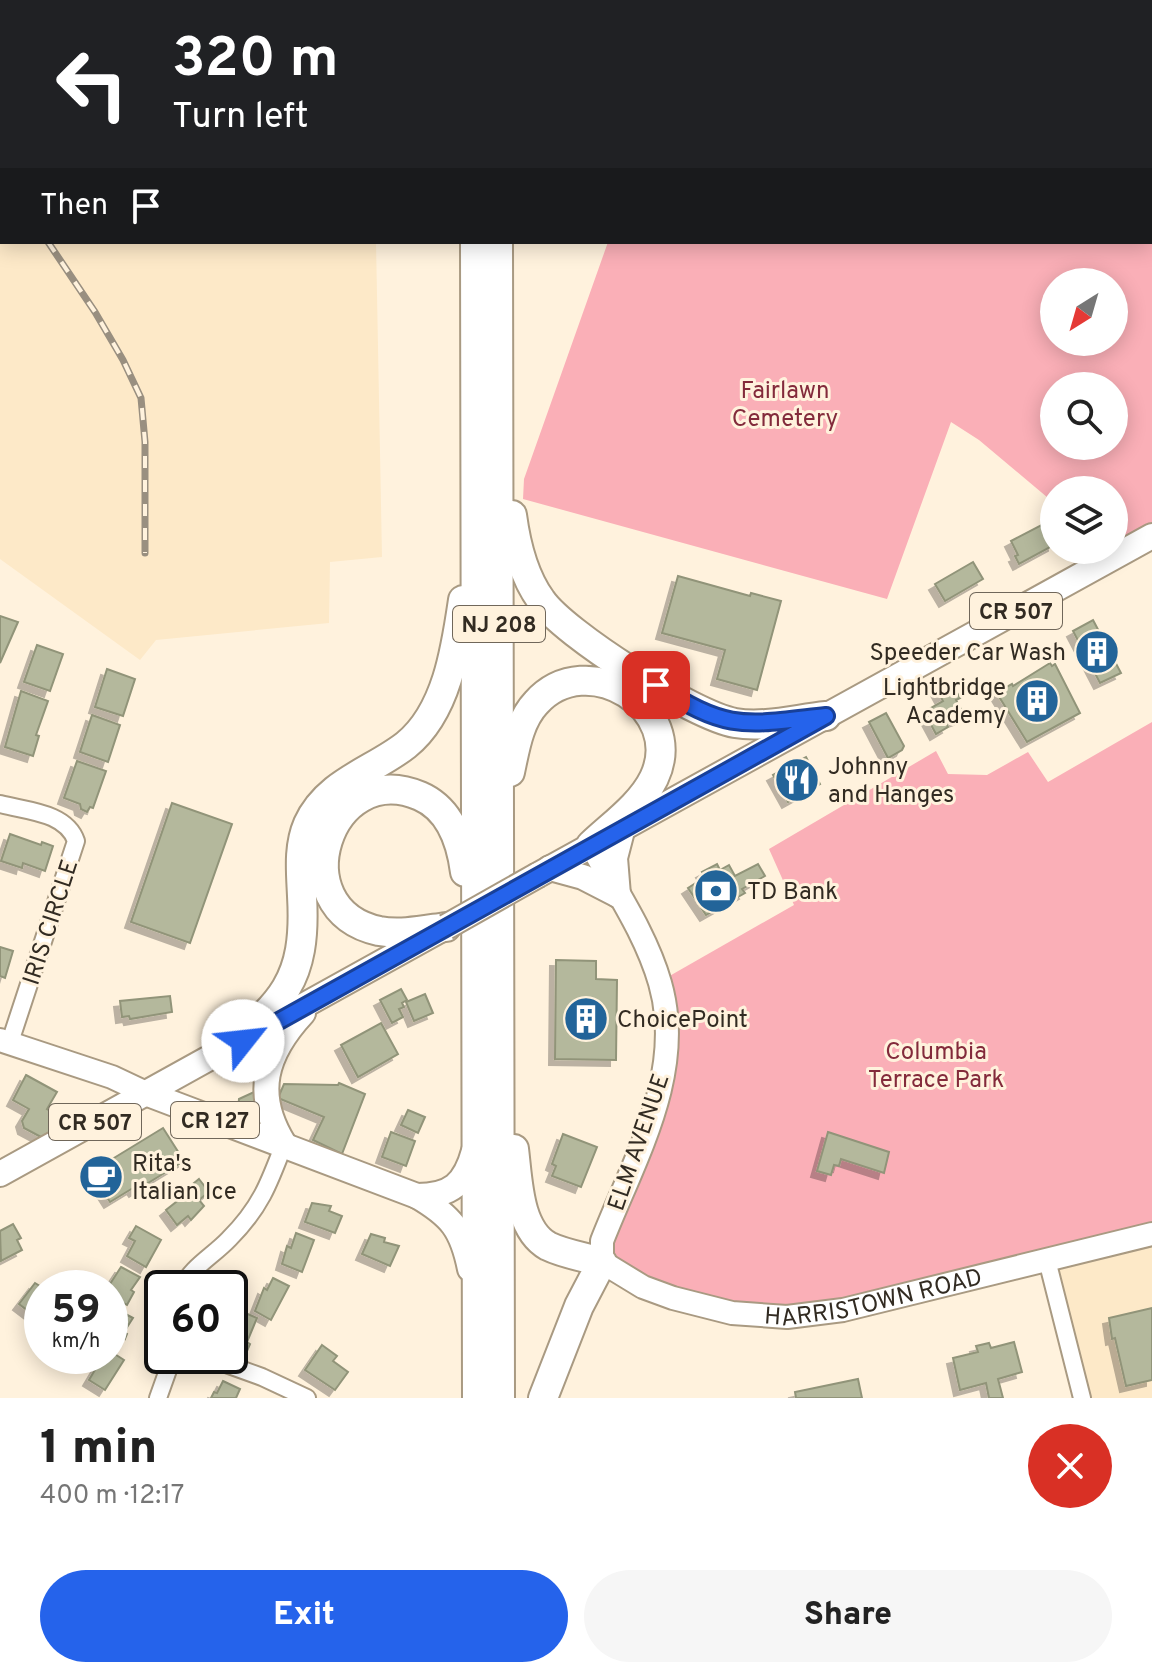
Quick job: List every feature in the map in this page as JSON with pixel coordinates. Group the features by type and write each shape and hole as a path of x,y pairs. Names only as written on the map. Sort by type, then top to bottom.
{"highway":[{"name":"NJ 208","path":"475,244 477,1398"},
{"name":"NJ 208","path":"498,244 500,1398"},
{"path":"498,316 512,519 522,565 543,604 558,620 589,642 683,703 721,720 762,724 826,716"},
{"path":"220,1054 266,1015 292,981 303,930 301,845 318,807 331,792 348,780 409,743 439,699 452,657 463,596 475,436"},
{"path":"500,932 508,794 520,733 535,704 547,693 563,685 594,680 619,687 640,702 650,715 660,748 658,765 645,792 591,845"},
{"path":"446,927 398,933 381,931 351,919 341,909 325,880 324,849 329,833 346,809 359,799 392,790 411,792 441,810 459,842 464,861 476,976"},
{"path":"500,1079 512,1127 525,1216 530,1227 546,1245 602,1262 579,1306 543,1398"}],"main road":[{"name":"CR 507","path":"0,1174 1152,536"},
{"path":"618,895 615,858 623,827"},
{"path":"544,871 583,877 618,895"},
{"path":"284,1144 269,1116 266,1100 269,1066 283,1038 314,1002"},
{"name":"CR 127","path":"148,1094 417,1196"},
{"path":"417,1196 443,1194 454,1188 469,1167 476,1136"},
{"path":"417,1196 435,1207 457,1228 464,1241 476,1302"}],"street":[{"name":"IRIS CIRCLE","path":"0,804 53,817 66,824 76,841 5,1041"},
{"name":"ELM AVENUE","path":"591,845 643,941 666,1008 668,1036 662,1085 602,1241 602,1262"},
{"name":"CR 127","path":"5,1041 112,1077 148,1094"},
{"path":"194,1270 232,1237 256,1210 284,1144"},
{"name":"HARRISTOWN ROAD","path":"602,1262 643,1287 673,1298 732,1313 787,1317 843,1310 1152,1234"},
{"path":"1047,1260 1082,1398"},
{"path":"248,1372 307,1398"},
{"path":"158,1398 167,1374"}],"shaded area":[{"path":"0,244 376,244 382,557 330,562 329,623 156,640 140,660 0,559"},
{"path":"1152,1234 1152,1398 1082,1398 1047,1260"}],"green space":[{"name":"Fairlawn Cemetery","path":"607,244 1152,244 1152,536 1128,545 1128,476 1040,476 1040,491 979,440 951,422 887,599 523,499 524,479"},
{"name":"Columbia Terrace Park","path":"1152,722 1152,1234 843,1310 732,1313 602,1262 653,1112 659,982 794,905 769,849 936,751 948,774 987,775 1028,752 1048,782"}],"building":[{"path":"1040,526 1040,553 1019,564 1011,541"},
{"path":"973,562 983,579 945,601 935,584"},
{"path":"678,576 750,596 751,593 781,601 757,690 717,679 725,650 662,633"},
{"path":"0,616 18,622 0,663"},
{"name":"Speeder Car Wash","path":"1093,620 1121,673 1100,683 1073,631"},
{"path":"37,645 63,654 50,691 24,682"},
{"name":"Lightbridge Academy","path":"1050,663 1052,666 1055,664 1080,713 1027,742 998,695"},
{"path":"107,669 135,679 123,716 95,707"},
{"path":"951,682 960,698 956,700 965,717 946,724 948,727 936,734 924,712 943,701 937,690"},
{"path":"21,691 48,701 36,735 39,736 33,756 5,747"},
{"path":"886,713 904,746 888,758 869,722"},
{"path":"92,715 120,725 108,762 80,752"},
{"name":"Johnny and Hanges","path":"806,757 820,784 788,802 773,775"},
{"path":"77,761 106,771 93,808 90,807 87,812 81,809 80,804 64,798"},
{"path":"172,803 232,824 190,943 131,922"},
{"path":"10,834 53,846 45,871 23,863 22,868 1,861"},
{"name":"TD Bank","path":"717,864 720,870 729,865 735,876 758,864 765,876 742,889 745,893 706,915 688,888 705,877 702,872"},
{"path":"0,947 13,951 5,978 0,976"},
{"name":"ChoicePoint","path":"556,960 596,961 596,979 617,980 616,1060 555,1059"},
{"path":"401,989 407,1000 402,1003 404,1007 399,1009 403,1017 392,1023 380,1000"},
{"path":"425,994 433,1013 414,1021 406,1002"},
{"path":"170,996 172,1012 130,1019 129,1016 122,1017 120,1001"},
{"path":"381,1023 398,1054 358,1077 341,1045"},
{"path":"26,1075 57,1092 47,1109 66,1119 62,1126 41,1137 24,1128 22,1121 29,1109 13,1100"},
{"path":"339,1083 365,1094 342,1154 313,1140 324,1117 278,1098 284,1084"},
{"path":"254,1092 255,1119 238,1111 239,1099"},
{"path":"408,1110 425,1117 418,1133 401,1125"},
{"path":"163,1128 184,1161 135,1191 133,1188 110,1202 91,1172"},
{"path":"391,1132 415,1141 406,1166 382,1157"},
{"path":"828,1132 889,1152 884,1173 841,1159 839,1166 834,1165 831,1175 817,1171"},
{"path":"563,1134 597,1147 581,1187 552,1176 556,1166 552,1164"},
{"path":"199,1179 209,1192 199,1200 204,1206 191,1220 188,1216 177,1225 166,1210 190,1191 188,1188"},
{"path":"312,1203 331,1206 329,1211 342,1216 335,1233 305,1222"},
{"path":"13,1224 21,1238 17,1240 22,1250 1,1261 0,1231"},
{"path":"136,1226 161,1240 146,1267 127,1256 135,1241 129,1238"},
{"path":"296,1233 314,1240 302,1272 282,1264 287,1246 291,1248"},
{"path":"371,1234 399,1246 390,1266 362,1254"},
{"path":"128,1271 140,1277 131,1290 134,1292 128,1303"},
{"path":"273,1278 289,1286 271,1320 255,1311 264,1288 267,1290"},
{"path":"1152,1308 1152,1380 1126,1386 1109,1318"},
{"path":"248,1314 257,1318 248,1340"},
{"path":"1014,1342 1022,1372 998,1379 1003,1398 989,1398 986,1383 960,1390 953,1358 978,1352 976,1346 989,1343 991,1348"},
{"path":"322,1345 337,1356 333,1361 348,1372 335,1390 305,1370"},
{"path":"93,1374 115,1374 105,1390 89,1380"},
{"path":"858,1379 862,1398 796,1398 795,1392"},
{"path":"223,1381 240,1389 236,1398 211,1398"}],"railway":[{"path":"49,244 95,312 141,398 145,442 145,553"}],"place":[{"name":"Speeder Car Wash","path":"1097,652"},
{"name":"Lightbridge Academy","path":"1037,701"},
{"name":"Johnny and Hanges","path":"797,780"},
{"name":"TD Bank","path":"716,891"},
{"name":"ChoicePoint","path":"586,1019"},
{"name":"Rita's Italian Ice","path":"101,1177"}],"route":[{"path":"243,1041 826,716 783,723 740,724 703,713 656,685"}]}
